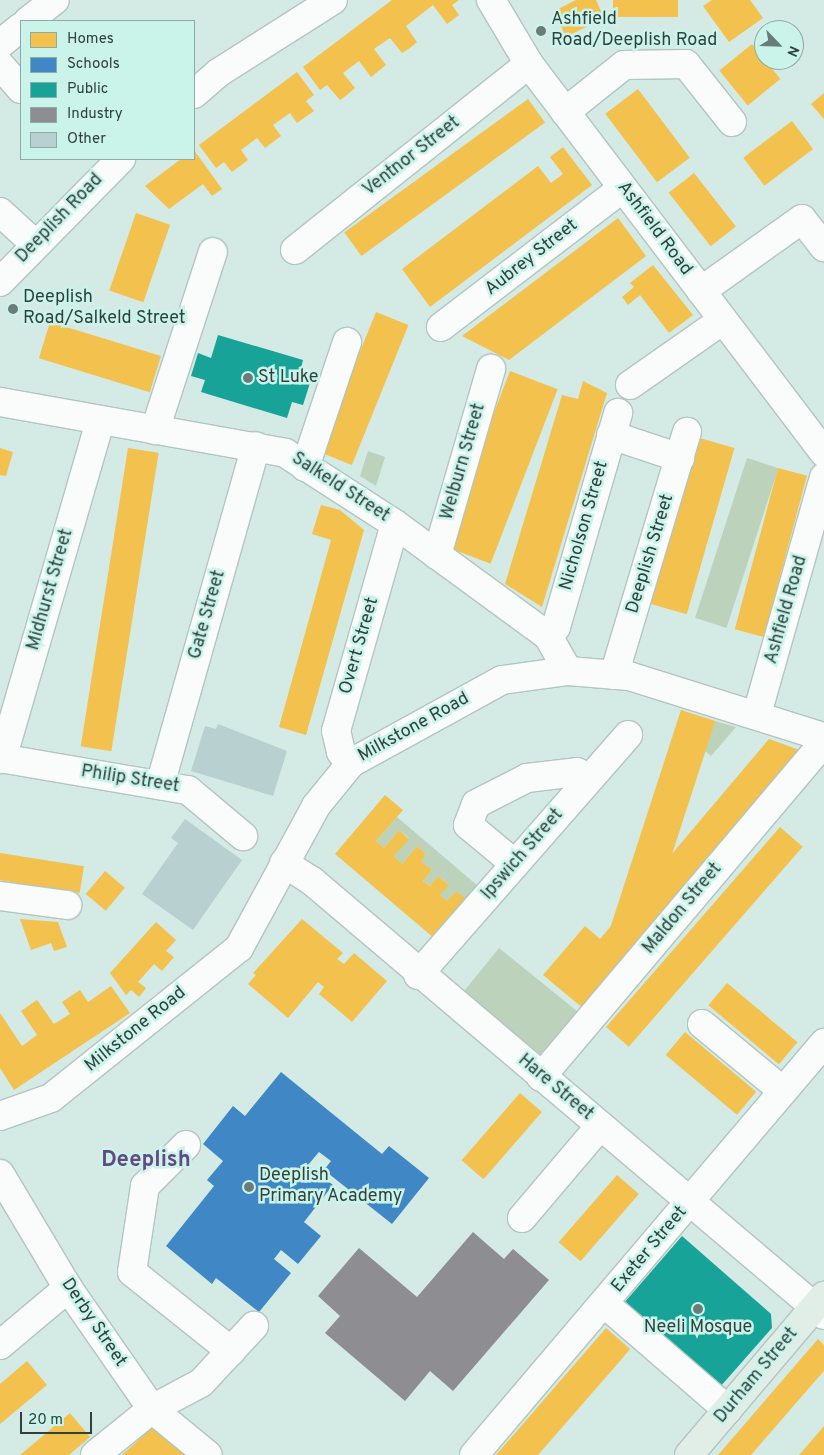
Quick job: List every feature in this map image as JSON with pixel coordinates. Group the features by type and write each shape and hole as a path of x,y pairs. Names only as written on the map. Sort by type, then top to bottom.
{"main road":[{"name":"Durham Street","path":"689,1455 821,1306"}],"street":[{"path":"29,20 55,0"},
{"path":"195,93 218,73 333,0"},
{"name":"Ashfield Road","path":"492,0 529,64 824,453"},
{"path":"0,44 20,28"},
{"name":"Ventnor Street","path":"294,250 529,64"},
{"path":"565,112 624,65 686,64 732,122"},
{"path":"0,65 20,88"},
{"name":"Deeplish Road","path":"0,282 34,243 92,168 118,160"},
{"name":"Aubrey Street","path":"442,327 623,188"},
{"path":"0,212 34,243"},
{"path":"700,291 802,219 824,247"},
{"path":"156,430 213,252"},
{"path":"630,385 722,320"},
{"path":"305,467 347,342"},
{"name":"Welburn Street","path":"437,555 491,369"},
{"name":"Salkeld Street","path":"0,402 100,422 285,452 305,467 395,524 548,636 568,670"},
{"name":"Midhurst Street","path":"1,758 100,422"},
{"name":"Nicholson Street","path":"548,636 556,627 615,424 680,458"},
{"name":"Deeplish Street","path":"614,675 687,432"},
{"name":"Gate Street","path":"160,785 256,446"},
{"name":"Ashfield Road","path":"757,714 824,477"},
{"name":"Overt Street","path":"351,763 340,752 336,731 395,524"},
{"name":"Milkstone Road","path":"0,1116 51,1098 239,948 316,806 351,763 502,680 568,670 614,675 757,714 824,737"},
{"name":"Ipswich Street","path":"418,975 628,735"},
{"name":"Maldon Street","path":"542,1077 824,742"},
{"name":"Philip Street","path":"1,758 188,790 243,836"},
{"path":"515,864 468,825 476,804 527,778 577,772 587,781"},
{"name":"Hare Street","path":"284,863 312,881 418,975 821,1306"},
{"path":"0,896 67,905"},
{"path":"702,1024 783,1091"},
{"name":"Exeter Street","path":"474,1455 605,1304 824,1043"},
{"path":"522,1218 600,1126"},
{"path":"186,1145 146,1186 132,1272 231,1351"},
{"name":"Derby Street","path":"0,1174 68,1288 152,1409 208,1455"},
{"path":"0,1345 68,1288"},
{"path":"605,1304 728,1410"},
{"path":"94,1455 152,1409 201,1383 254,1326"}],"green space":[{"path":"368,451 385,457 376,486 360,476"},
{"path":"747,458 778,468 726,628 695,618"},
{"path":"715,721 736,727 711,756 696,744"},
{"path":"397,817 485,892 464,916 457,909 465,899 456,891 447,901 440,895 448,884 438,876 430,886 423,881 432,870 421,861 426,854 417,846 402,864 394,856 409,838 399,830 384,848 376,841"},
{"path":"499,948 582,1015 546,1060 463,992"}],"building: Homes":[{"path":"392,0 459,0 452,5 459,15 447,24 433,5 406,26 417,42 410,48 402,53 390,38 374,49 386,65 371,77 359,61 343,73 355,88 340,100 327,85 320,90 303,67"},
{"path":"576,0 596,0 604,18 566,37 554,11"},
{"path":"613,0 678,0 678,17 613,17"},
{"path":"712,0 750,0 763,18 754,20 754,24 729,42 703,6"},
{"path":"752,44 754,46 754,70 773,70 780,79 748,105 719,70"},
{"path":"297,72 314,95 306,101 314,111 297,123 290,113 273,125 281,136 265,148 257,138 241,150 248,160 232,172 224,162 216,168 199,145"},
{"path":"638,89 690,158 657,182 605,114"},
{"path":"824,93 824,119 811,104"},
{"path":"528,99 545,122 361,256 344,232"},
{"path":"792,121 813,149 764,186 743,158"},
{"path":"563,147 592,185 430,307 402,269 538,166 551,183 563,174 550,157"},
{"path":"195,151 222,189 212,196 203,184 169,209 145,186 180,160 195,160"},
{"path":"694,173 736,227 711,246 669,193"},
{"path":"136,213 170,225 143,302 109,291"},
{"path":"618,218 646,256 509,360 462,336"},
{"path":"653,265 693,315 669,333 640,295 628,305 622,297 634,287 630,283"},
{"path":"376,312 408,325 352,465 319,452"},
{"path":"50,322 161,356 150,392 39,358"},
{"path":"510,371 558,389 491,564 443,546"},
{"path":"583,381 607,393 542,607 505,584 562,395 578,399"},
{"path":"696,437 734,448 687,614 648,603"},
{"path":"0,448 13,452 6,476 0,475"},
{"path":"128,448 159,453 111,751 81,746"},
{"path":"778,468 807,476 764,637 735,629"},
{"path":"321,505 340,510 364,530 306,735 279,727 331,540 312,534"},
{"path":"681,710 715,721 625,998 591,987"},
{"path":"769,739 802,751 584,1009 543,975 585,926 600,939"},
{"path":"385,795 403,810 376,841 384,848 399,830 409,839 394,856 402,864 417,846 426,854 421,861 432,870 423,881 430,886 438,876 449,885 440,895 447,901 456,891 466,899 457,909 464,916 441,944 335,854"},
{"path":"780,827 803,847 629,1047 606,1027"},
{"path":"0,853 84,866 80,893 0,880"},
{"path":"105,871 125,888 106,911 86,894"},
{"path":"20,919 58,922 67,947 54,951 51,943 31,950"},
{"path":"302,919 343,953 337,959 344,964 354,953 387,981 352,1022 319,994 324,987 318,982 288,1018 248,984 256,975 253,973"},
{"path":"156,922 176,940 166,951 174,957 162,971 154,964 138,982 146,988 139,997 131,990 126,995 110,973"},
{"path":"727,983 797,1042 779,1064 708,1005"},
{"path":"111,986 130,1013 14,1090 0,1068 0,1013 22,1046 37,1035 21,1011 37,1000 54,1024 70,1014 62,1002 80,990 88,1002"},
{"path":"685,1032 756,1092 737,1115 666,1055"},
{"path":"520,1093 542,1112 483,1179 462,1160"},
{"path":"617,1175 639,1194 580,1261 559,1242"},
{"path":"606,1328 630,1349 620,1361 538,1455 496,1455"},
{"path":"818,1339 824,1345 824,1371 751,1455 718,1455"},
{"path":"27,1361 47,1385 0,1424 0,1384"},
{"path":"70,1413 90,1437 69,1455 20,1455"},
{"path":"154,1426 189,1455 122,1455"},
{"path":"824,1426 824,1455 799,1455 807,1446"}],"building: Schools":[{"path":"281,1072 382,1154 389,1146 429,1178 392,1224 324,1170 331,1161 319,1152 308,1165 333,1185 304,1222 321,1236 298,1264 281,1250 274,1259 291,1273 259,1312 216,1278 212,1284 166,1246 214,1186 207,1180 223,1161 203,1144 233,1106 245,1116"}],"building: Public":[{"name":"St Luke","path":"218,335 303,360 298,380 310,383 303,405 292,402 287,418 201,392 205,380 191,376 198,353 211,358"},
{"name":"Neeli Mosque","path":"682,1236 771,1314 772,1328 720,1387 624,1303"}],"building: Industry":[{"path":"473,1232 504,1259 513,1249 549,1280 453,1391 430,1371 405,1401 325,1333 340,1316 318,1296 359,1248 417,1297"}],"building: Other":[{"path":"218,724 287,751 273,796 191,771 205,726 216,729"},
{"path":"185,819 242,860 193,930 142,894 178,843 171,838"}],"place":[{"name":"Ashfield Road/Deeplish Road","path":"541,31"},
{"name":"Deeplish Road/Salkeld Street","path":"13,309"},
{"name":"St Luke","path":"248,378"},
{"name":"Deeplish Primary Academy","path":"249,1187"},
{"name":"Neeli Mosque","path":"698,1309"}],"district":[{"name":"Deeplish","path":"146,1161"}]}
